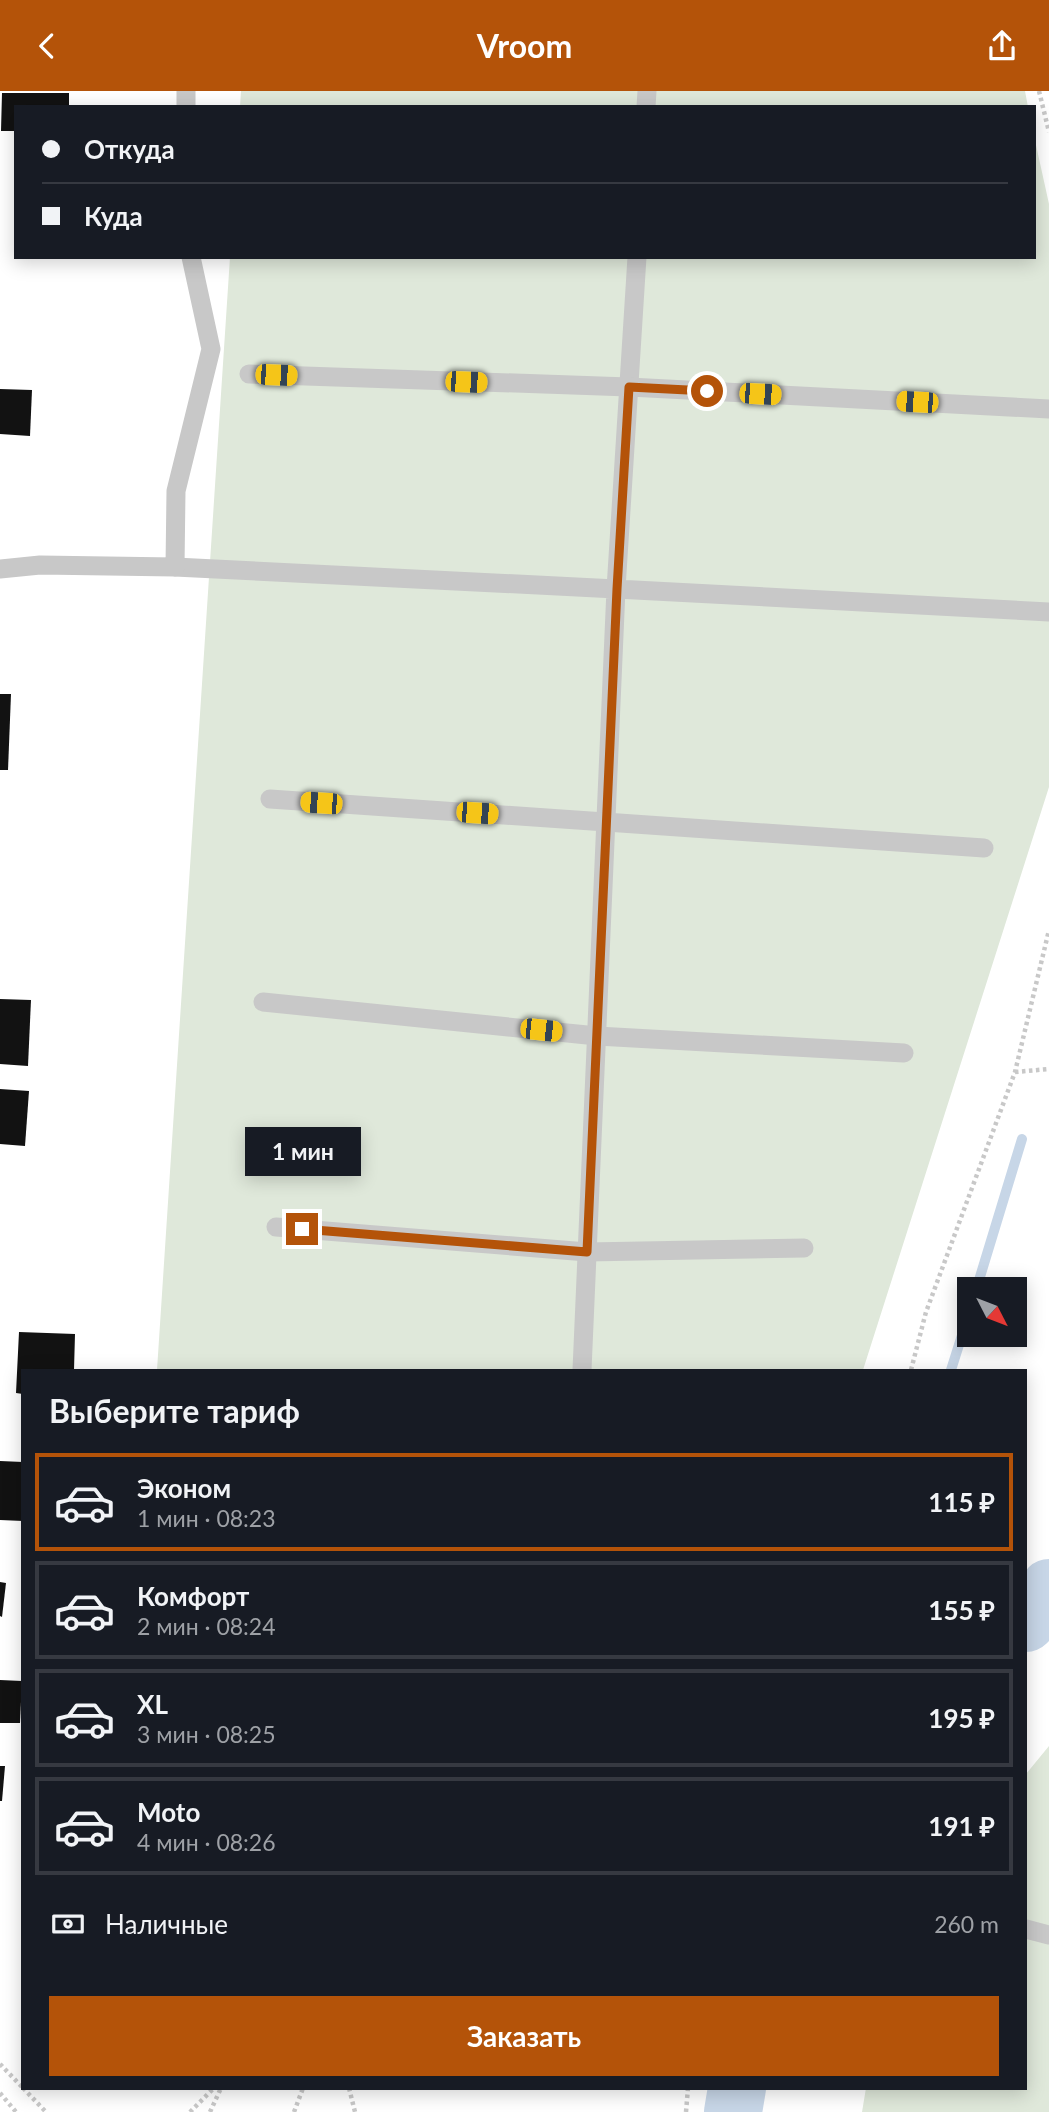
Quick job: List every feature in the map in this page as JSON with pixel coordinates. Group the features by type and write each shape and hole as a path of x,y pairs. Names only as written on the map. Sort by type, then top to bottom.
{"lane":[{"path":"175,567 176,491 211,349 191,259"},
{"path":"582,1369 617,589 637,259"},
{"path":"249,374 629,387 1049,409"},
{"path":"0,569 40,565 175,567 1049,612"},
{"path":"270,799 984,848"},
{"path":"263,1002 597,1036 904,1053"},
{"path":"276,1227 587,1252 804,1248"},
{"path":"1027,1929 1049,1935"}],"path":[{"path":"1039,91 1049,132"},
{"path":"911,1369 926,1313 1014,1072 1049,930"},
{"path":"1014,1072 1049,1069"},
{"path":"0,2064 21,2086"},
{"path":"25,2090 46,2112"},
{"path":"190,2112 212,2090"},
{"path":"210,2112 220,2090"},
{"path":"294,2112 302,2090"},
{"path":"350,2090 355,2112"},
{"path":"686,2112 688,2090"},
{"path":"0,2093 16,2112"}],"shaded area":[{"path":"241,91 1025,91 1028,105 240,105"},
{"path":"1036,145 1049,204 1049,787 863,1369 157,1369 230,259 1036,259"},
{"path":"1049,1746 1049,2112 862,2112 866,2090 1027,2090 1027,1773"}],"building":[{"path":"2,93 69,93 69,105 14,105 14,131 1,131"},
{"path":"0,389 32,390 30,436 0,434"},
{"path":"0,694 11,694 8,770 0,770"},
{"path":"0,999 31,1000 28,1066 0,1064"},
{"path":"0,1089 29,1091 25,1146 0,1144"},
{"path":"19,1332 75,1334 74,1369 21,1369 21,1394 16,1393"},
{"path":"0,1461 21,1462 21,1521 0,1520"},
{"path":"0,1582 6,1583 2,1617 0,1616"},
{"path":"0,1680 21,1681 20,1723 0,1723"},
{"path":"0,1766 5,1766 2,1801 0,1801"}],"waterway":[{"path":"980,1277 1022,1139"},
{"path":"951,1369 958,1347"},
{"path":"1027,1622 1040,1609 1049,1588"},
{"path":"733,2112 737,2090"}],"route":[{"path":"302,1229 587,1252 617,589 629,387 707,391"}]}
